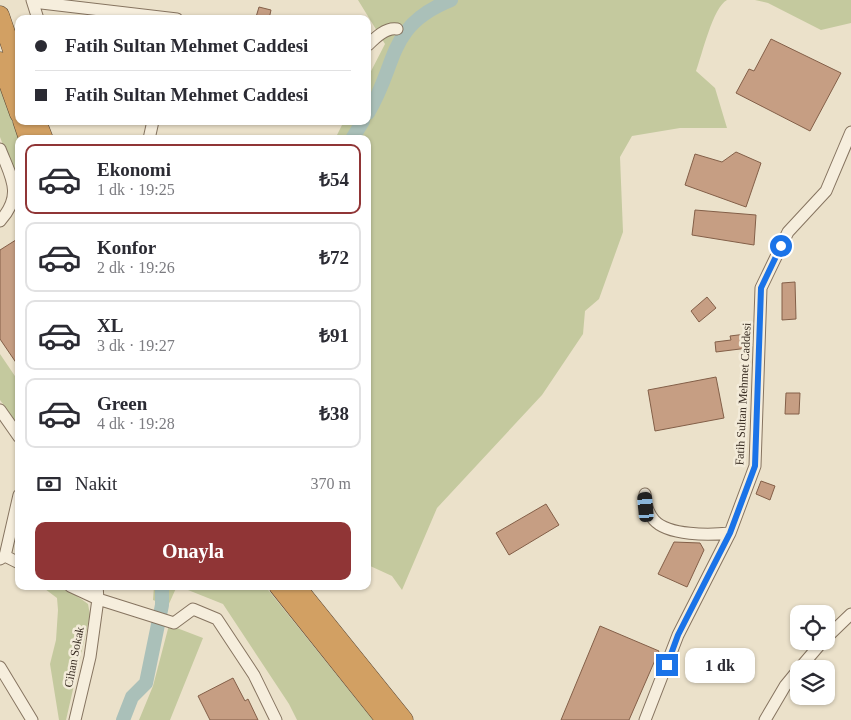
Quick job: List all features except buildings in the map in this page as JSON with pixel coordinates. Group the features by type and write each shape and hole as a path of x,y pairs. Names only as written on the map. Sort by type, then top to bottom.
{"highway":[{"path":"0,15 15,59"},
{"path":"0,62 15,103"},
{"path":"281,590 385,720"},
{"path":"299,590 404,720"}],"street":[{"path":"37,15 32,1 145,15"},
{"path":"371,43 385,31 392,28 397,29"},
{"name":"Fatih Sultan Mehmet Caddesi","path":"645,720 678,635 730,533 755,466 761,288 788,232 826,191 851,132"},
{"path":"0,148 14,185 14,200 0,221"},
{"path":"0,410 15,431"},
{"path":"645,494 646,507 654,521 675,531 705,535 730,533"},
{"path":"15,510 2,557 15,562"},
{"path":"79,590 98,599 174,623 193,609 216,619 254,675 276,720"},
{"name":"Cihan Sokak","path":"74,720 90,657 98,599 97,590"},
{"path":"835,629 851,614"},
{"path":"807,660 815,650"},
{"path":"0,667 32,720"},
{"path":"765,720 790,680"}],"green space":[{"path":"358,0 727,0 717,12 708,32 696,71 715,88 727,128 680,128 632,136 620,157 623,232 599,299 585,311 583,334 542,395 437,508 402,590 392,576 371,566 371,135 337,135 342,125 371,125 371,71 385,44 371,21 371,15 367,15"},
{"path":"755,0 851,0 851,23 821,30 768,3"},
{"path":"0,88 18,135 15,135 15,176 0,137"},
{"path":"0,354 15,376 15,421 0,400"},
{"path":"46,590 66,590 77,596 88,604 90,615 66,720 59,720 50,664 56,640 57,598"},
{"path":"154,590 175,590 168,606 153,600"},
{"path":"188,590 268,590 373,720 297,720 289,704 223,604"},
{"path":"169,625 203,638 170,720 139,720 153,686"}],"waterway":[{"path":"371,108 378,95 396,48 404,34 430,10 451,0"},
{"path":"354,135 361,125"},
{"path":"123,720 132,697 146,683 162,605 162,590"}],"route":[{"path":"667,665 678,635 730,533 755,466 761,288 781,246"}]}
